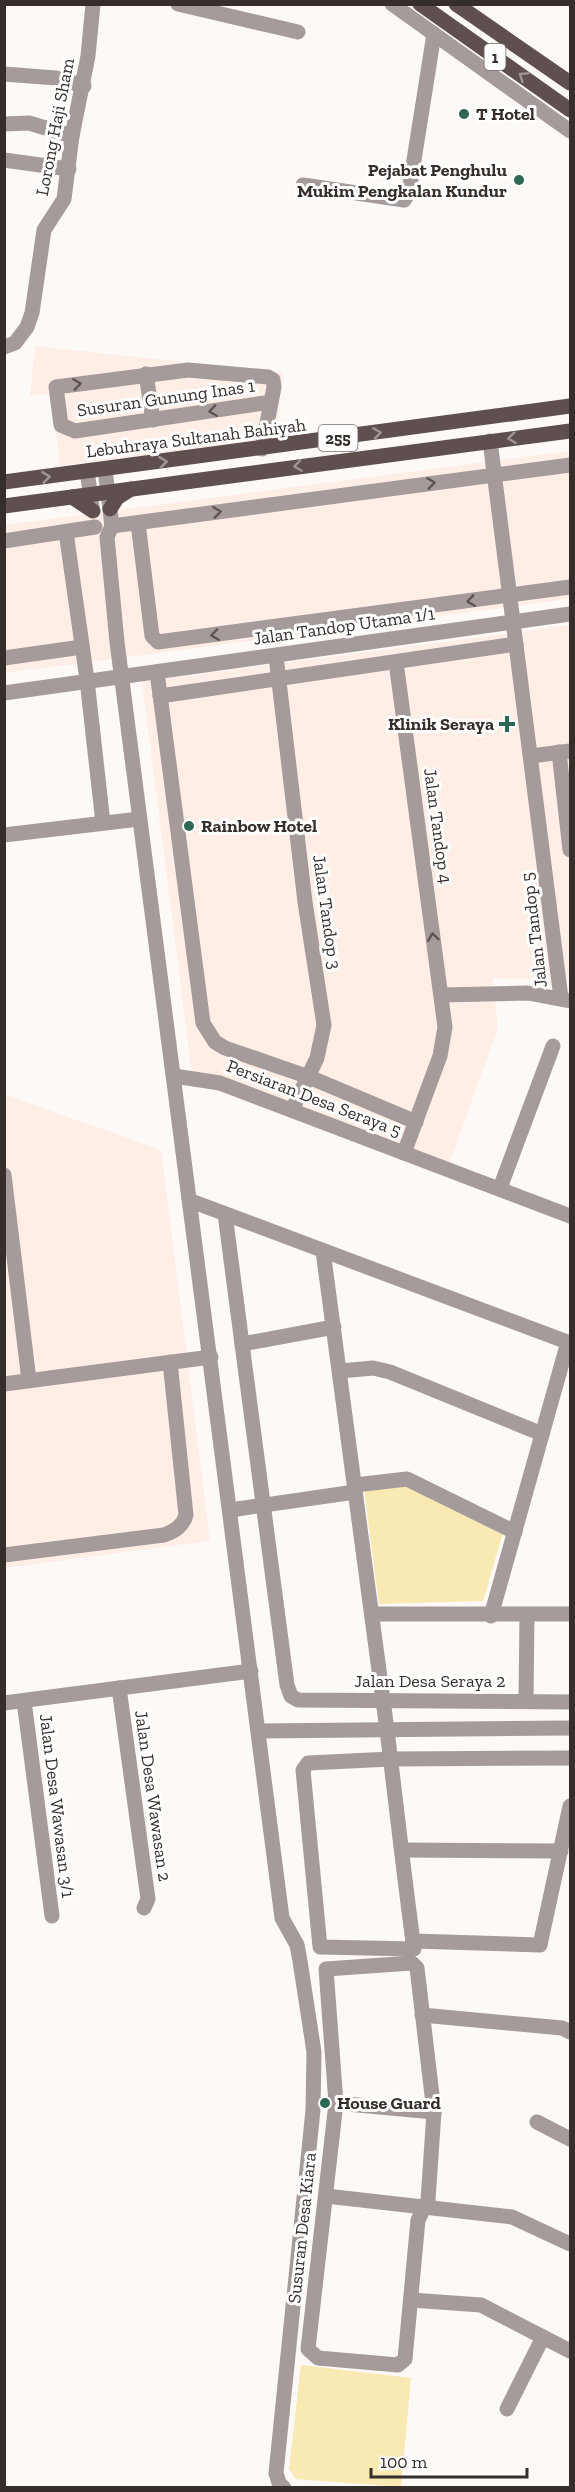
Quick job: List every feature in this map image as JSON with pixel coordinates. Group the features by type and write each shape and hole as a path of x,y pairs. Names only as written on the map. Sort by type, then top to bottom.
{"main road":[{"name":"1","path":"420,4 570,110"},
{"name":"1","path":"456,4 570,83"},
{"name":"Lebuhraya Sultanah Bahiyah","path":"4,482 570,406"},
{"name":"255","path":"4,506 570,431"},
{"path":"110,509 122,494 133,488"},
{"path":"72,497 93,511"}],"street":[{"name":"Lorong Haji Sham","path":"4,347 15,343 27,327 32,314 45,230 62,204 69,170 72,136 84,86 93,4"},
{"path":"178,4 207,8 298,32"},
{"path":"392,4 570,131"},
{"path":"303,185 404,200 408,194 411,178 434,34"},
{"path":"4,74 56,78 84,86"},
{"path":"4,124 30,123 72,136"},
{"path":"4,160 69,170"},
{"name":"Susuran Gunung Inas 1","path":"188,370 268,377 274,383 271,402 75,431 61,425 56,387 146,374 188,370"},
{"path":"146,374 153,420"},
{"path":"262,449 271,402"},
{"name":"Jalan Tandop 5","path":"490,441 531,756 565,964 566,999"},
{"path":"4,541 66,532 105,530 138,523 570,465"},
{"path":"105,470 110,509 105,530 122,676 282,1918 297,1945 314,2052 314,2102 276,2473 279,2483 284,2487"},
{"path":"87,471 93,511 105,530"},
{"path":"138,523 152,636 158,642 570,587"},
{"path":"66,532 87,681 103,823"},
{"name":"Jalan Tandop Utama 1/1","path":"4,693 570,614"},
{"path":"160,696 516,644"},
{"path":"4,658 82,646"},
{"name":"Jalan Tandop 3","path":"276,656 305,902 324,1025 320,1051 292,1110"},
{"name":"Jalan Tandop 4","path":"396,662 441,994 444,1041 404,1153"},
{"path":"157,672 203,1023 215,1042 225,1048 309,1077 416,1122"},
{"path":"531,756 565,752 570,850"},
{"path":"4,836 140,819"},
{"path":"441,994 505,992 566,999"},
{"path":"500,1188 553,1046"},
{"name":"Persiaran Desa Seraya 5","path":"174,1077 220,1083 570,1216"},
{"path":"4,1174 28,1380"},
{"path":"191,1201 569,1343 491,1616"},
{"path":"225,1214 262,1505"},
{"path":"324,1251 391,1760 414,1949 324,1949 317,1943 305,1766 391,1760 570,1758"},
{"path":"242,1344 334,1327"},
{"path":"4,1384 211,1356"},
{"path":"4,1555 164,1535 175,1531 182,1524 186,1515 170,1362"},
{"path":"340,1371 373,1368 390,1372 542,1434"},
{"path":"230,1510 407,1479 514,1532"},
{"name":"Jalan Desa Seraya 2","path":"262,1505 287,1685 291,1696 298,1700 570,1702"},
{"path":"372,1614 491,1616 570,1614"},
{"path":"526,1700 527,1615"},
{"path":"4,1703 251,1671"},
{"name":"Jalan Desa Wawasan 2","path":"119,1688 148,1899 144,1908"},
{"name":"Jalan Desa Wawasan 3/1","path":"24,1701 51,1916"},
{"path":"259,1731 570,1728"},
{"path":"413,1941 538,1946 543,1940 570,1806"},
{"path":"402,1850 561,1851"},
{"name":"Susuran Desa Kiara","path":"411,2300 402,2364 338,2360 313,2356 308,2349 336,2103 326,1969 412,1963 417,1968 422,2015"},
{"path":"570,2032 562,2028 422,2015 434,2112 427,2205 418,2220 411,2300 481,2305 570,2351"},
{"path":"336,2103 434,2112"},
{"path":"537,2122 570,2139"},
{"path":"326,2196 427,2205 512,2217 570,2244"},
{"path":"507,2409 543,2337"}],"shaded area":[{"path":"35,346 283,373 276,438 60,466 52,393 30,396"},
{"path":"570,451 570,599 5,673 4,525"},
{"path":"570,625 570,981 493,978 498,1028 445,1175 193,1082 142,682"},
{"path":"4,1094 161,1150 210,1541 5,1568"},
{"path":"407,1483 505,1526 483,1601 379,1604 364,1489"},
{"path":"301,2365 411,2378 401,2487 296,2479 289,2469"}],"place":[{"name":"T Hotel","path":"464,114"},
{"name":"Pejabat Penghulu Mukim Pengkalan Kundur","path":"519,180"},
{"name":"Klinik Seraya","path":"507,724"},
{"name":"Rainbow Hotel","path":"189,826"},
{"name":"House Guard","path":"325,2103"}]}
